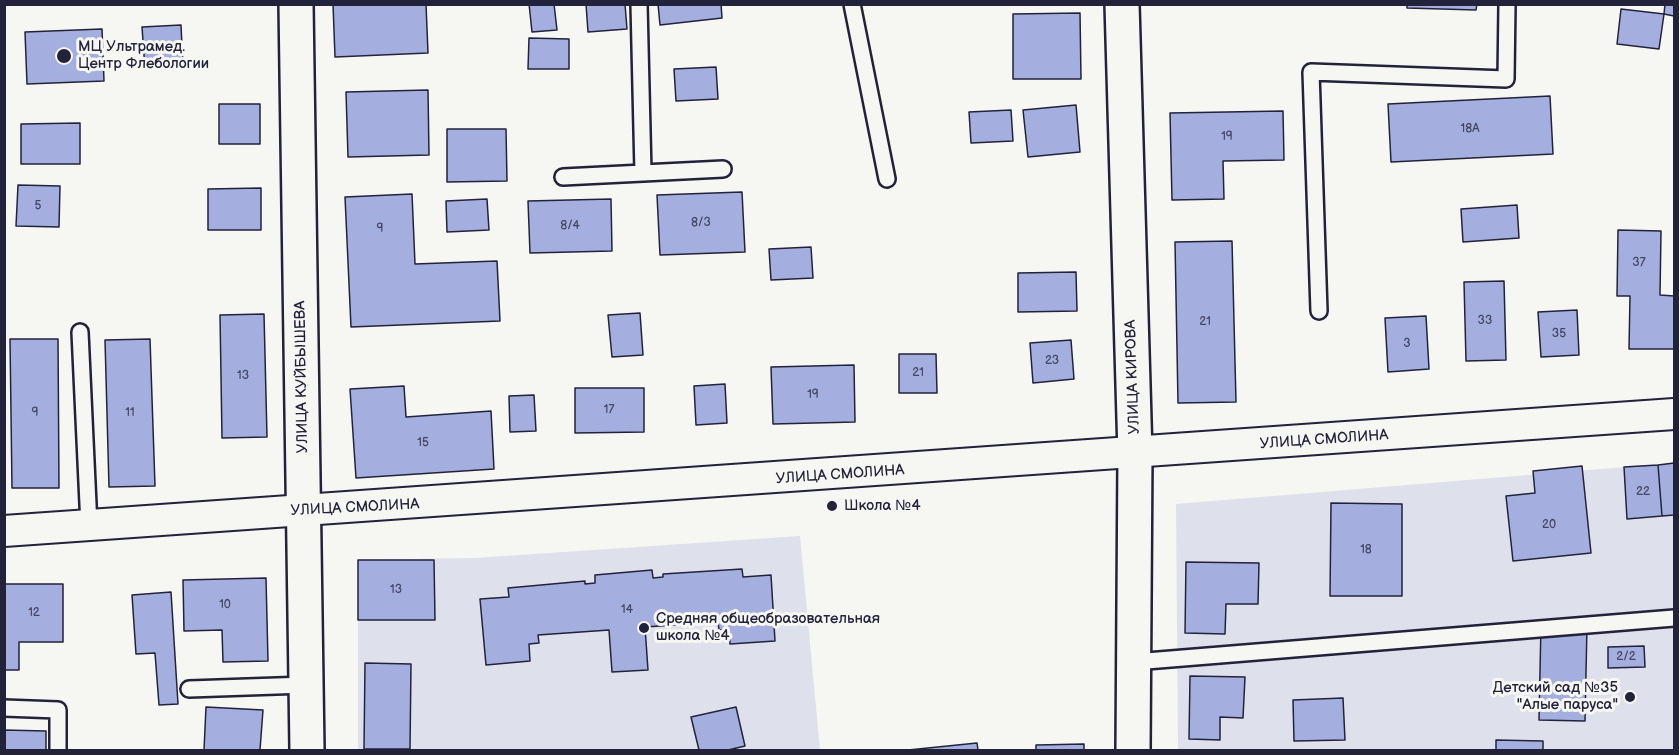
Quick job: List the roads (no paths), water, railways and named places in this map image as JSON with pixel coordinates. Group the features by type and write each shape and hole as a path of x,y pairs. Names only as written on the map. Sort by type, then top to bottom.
{"main road":[{"name":"УЛИЦА КУЙБЫШЕВА","path":"296,4 307,750"},
{"name":"УЛИЦА КИРОВА","path":"1122,4 1135,454 1133,750"}],"street":[{"name":"УЛИЦА СМОЛИНА","path":"4,531 1135,454 1674,414"}],"lane":[{"path":"639,4 644,173"},
{"path":"852,4 887,180"},
{"path":"1319,311 1311,72 1506,79 1507,4"},
{"path":"563,177 723,169"},
{"path":"80,332 89,526"},
{"path":"1134,662 1674,618"},
{"path":"189,689 306,685"},
{"path":"4,708 58,710 58,750"}],"place":[{"name":"МЦ Ультрамед. Центр Флебологии","path":"64,56"},
{"name":"Школа №4","path":"832,506"},
{"name":"Средняя общеобразовательная школа №4","path":"644,628"},
{"name":"Детский сад №35 \"Алые паруса\"","path":"1630,697"}]}
